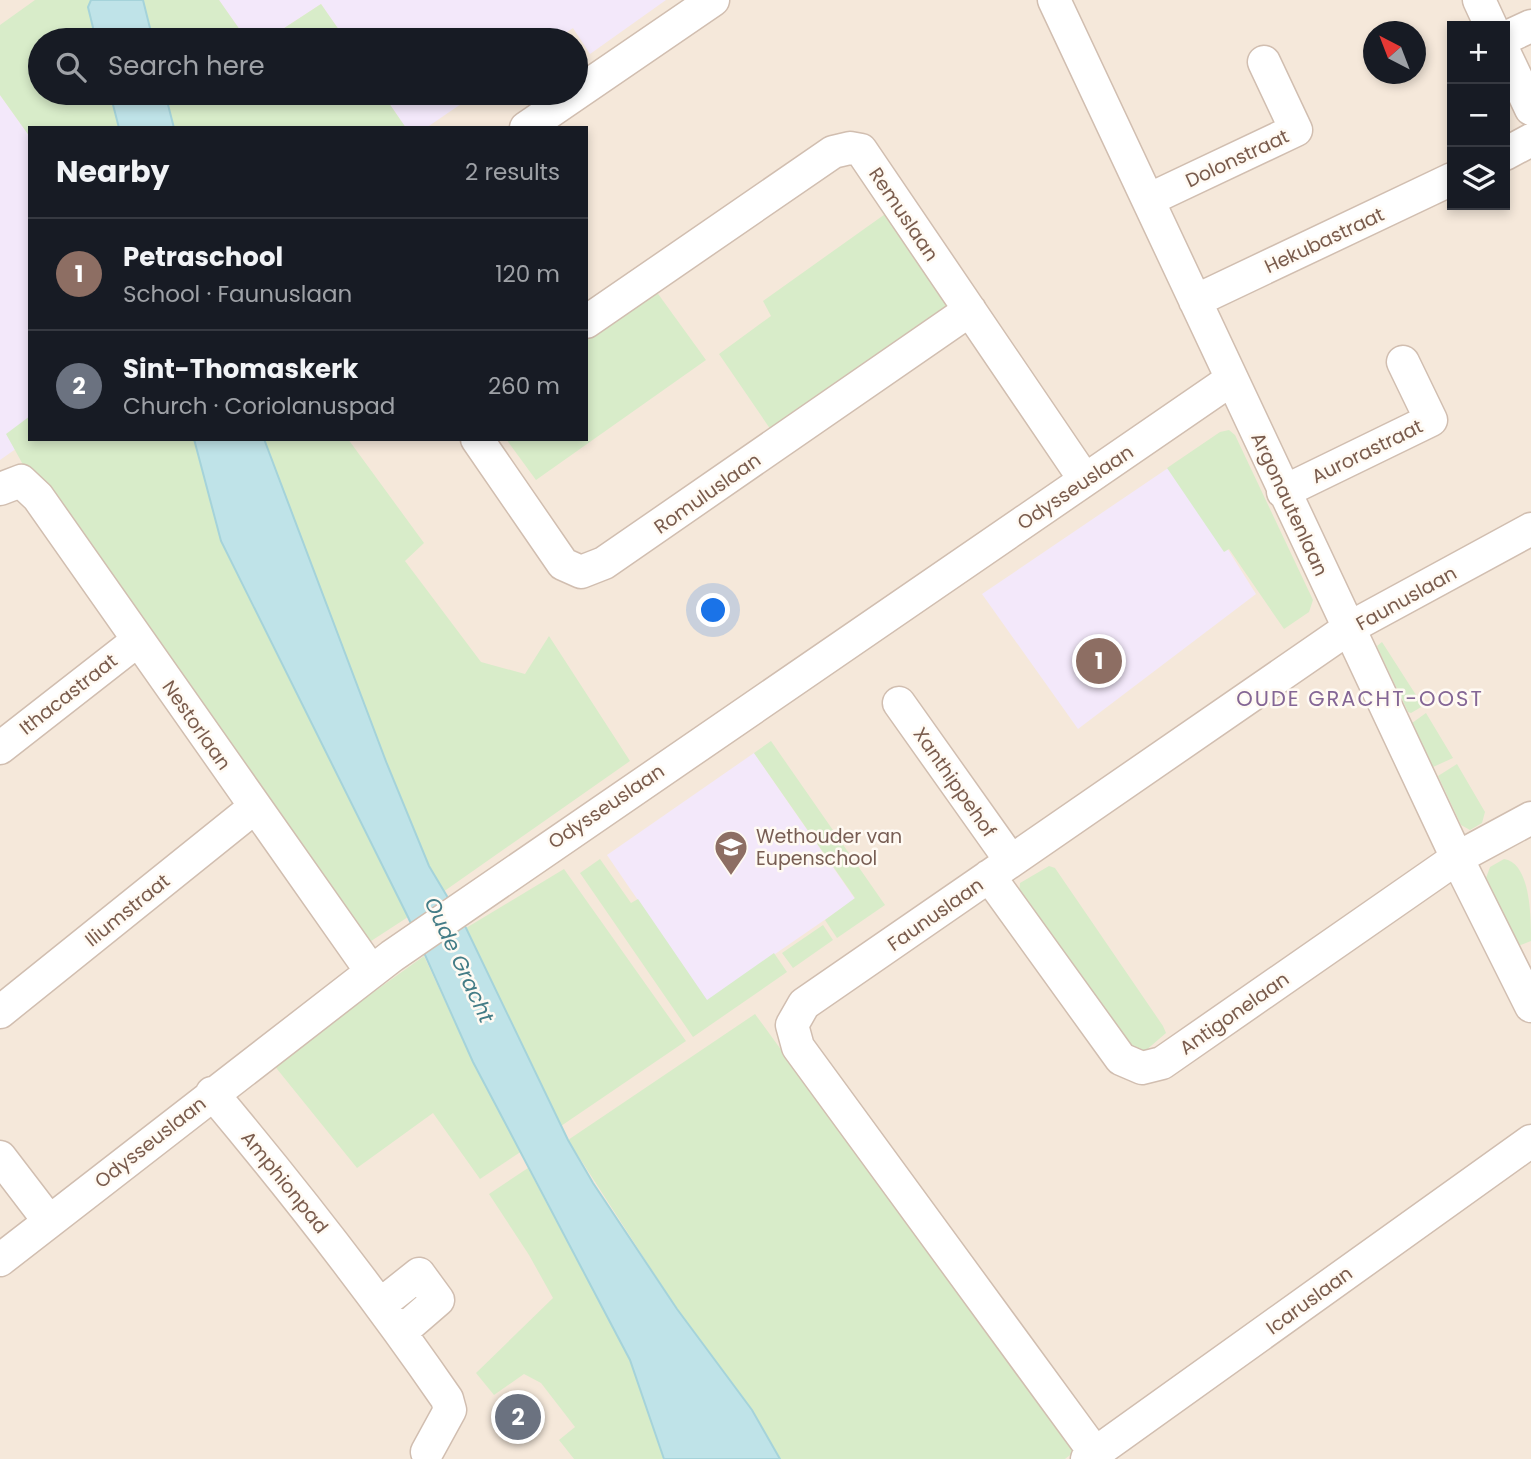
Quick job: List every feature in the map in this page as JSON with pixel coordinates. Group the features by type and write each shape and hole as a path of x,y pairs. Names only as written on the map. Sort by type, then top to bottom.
{"street":[{"path":"588,86 713,0"},
{"name":"Argonautenlaan","path":"1054,0 1283,492 1457,858 1531,1006"},
{"path":"1479,0 1489,21"},
{"path":"1510,36 1531,26"},
{"name":"Dolonstraat","path":"1148,200 1296,131 1264,62"},
{"path":"1510,65 1531,109"},
{"path":"529,126 560,105"},
{"path":"1510,151 1531,140"},
{"name":"Remuslaan","path":"588,321 834,152 850,148 861,150 1085,480"},
{"name":"Hekubastraat","path":"1195,301 1447,181"},
{"name":"Romuluslaan","path":"478,441 563,564 581,572 604,563 970,310"},
{"name":"Aurorastraat","path":"1283,492 1431,420 1403,362"},
{"name":"Odysseuslaan","path":"0,1260 371,971 1232,379"},
{"name":"Nestorlaan","path":"11,485 38,497 371,971"},
{"name":"Faunuslaan","path":"1091,1456 798,1046 792,1026 804,1004 1349,628 1531,529"},
{"name":"Ithacastraat","path":"0,748 137,640"},
{"name":"Xanthippehof","path":"900,703 1000,869"},
{"name":"Iliumstraat","path":"0,1012 255,807"},
{"name":"Antigonelaan","path":"1000,869 1121,1059 1142,1068 1162,1063 1457,858 1531,818"},
{"name":"Amphionpad","path":"212,1093 356,1272 447,1399 450,1409 426,1457"},
{"name":"Icaruslaan","path":"1091,1456 1531,1141"},
{"path":"0,1157 50,1221"},
{"path":"380,1305 419,1274 438,1300 401,1332"}],"shaded area":[{"path":"0,0 1531,0 1531,1459 0,1459"},
{"path":"219,0 666,0 590,54 588,28 338,28 321,4 284,28 239,28"},
{"path":"0,95 28,134 28,440 0,460"},
{"path":"390,105 460,105 429,126 405,126"},
{"path":"1174,464 1256,594 1078,729 982,594"},
{"name":"Wethouder van Eupenschool","path":"754,753 855,899 707,1001 607,855"}],"green space":[{"path":"35,0 91,0 89,7 93,28 28,28 28,105 113,105 118,126 28,126 28,134 0,95 0,25"},
{"path":"143,0 219,0 239,28 150,28"},
{"path":"321,4 338,28 284,28"},
{"path":"168,105 390,105 405,126 173,126"},
{"path":"888,212 955,309 773,433 719,354 771,316 763,301"},
{"path":"656,291 706,360 536,480 507,441 588,441 588,339"},
{"path":"28,418 28,441 195,441 221,541 408,917 368,943 26,470 6,434"},
{"path":"1229,430 1235,435 1313,600 1309,612 1284,629 1229,549 1224,552 1167,468 1220,432"},
{"path":"265,441 349,441 424,543 405,561 481,662 525,674 549,636 630,761 443,892 429,866 387,764"},
{"path":"1382,642 1423,706 1411,713 1408,712 1378,649 1377,646"},
{"path":"1426,713 1453,758 1433,767 1412,723"},
{"path":"771,741 885,905 837,938 825,920 855,898 754,753"},
{"path":"1457,764 1485,812 1482,823 1470,830 1461,825 1438,776"},
{"path":"600,859 631,903 638,899 707,1000 774,953 787,972 693,1037 580,873"},
{"path":"1504,859 1520,870 1528,893 1531,941 1518,946 1486,878 1490,867"},
{"path":"1049,866 1055,868 1163,1026 1166,1033 1144,1052 1130,1049 1019,894 1020,883"},
{"path":"564,869 686,1041 561,1126 466,928"},
{"path":"823,925 833,940 793,968 782,953"},
{"path":"424,956 473,1062 522,1151 480,1179 433,1113 357,1168 273,1064"},
{"path":"755,1014 1074,1452 1065,1459 780,1459 752,1410 677,1309 568,1140"},
{"path":"528,1168 630,1360 664,1459 574,1459 559,1440 575,1427 541,1383 524,1374 494,1395 476,1373 553,1298 489,1194"}],"water":[{"path":"91,0 143,0 150,28 93,28 88,7"},
{"path":"113,105 168,105 173,126 118,126"},
{"name":"Oude Gracht","path":"195,441 265,441 387,764 429,866 466,928 568,1140 593,1183 677,1309 752,1410 780,1459 664,1459 630,1360 473,1062 408,917 221,541"}],"place":[{"name":"Petraschool","path":"1099,661"},
{"name":"Wethouder van Eupenschool","path":"731,877"},
{"name":"Sint-Thomaskerk","path":"518,1417"}],"district":[{"name":"OUDE GRACHT-OOST","path":"1360,699"}]}
